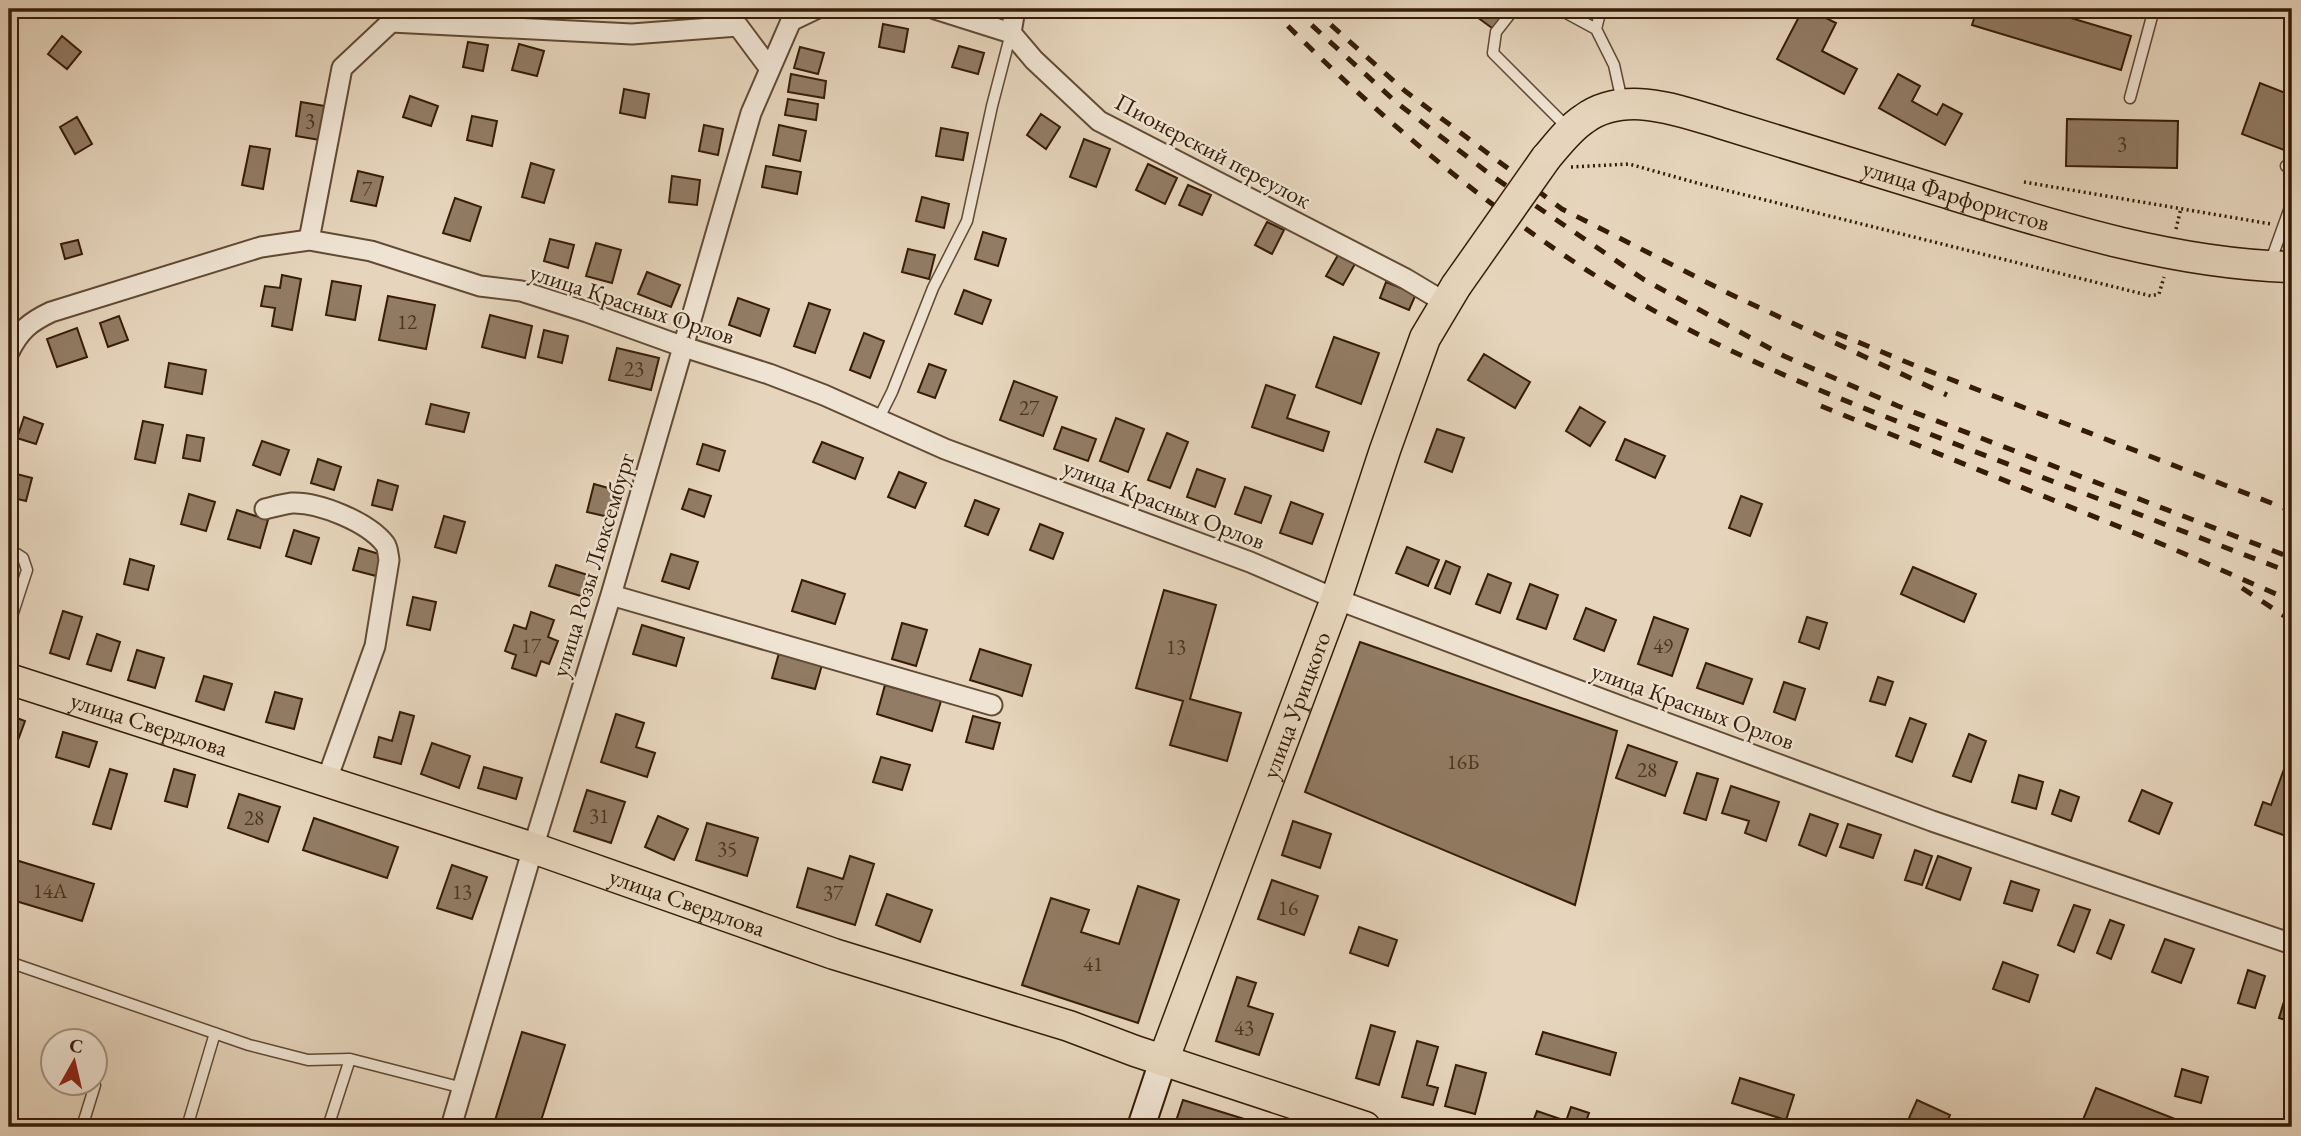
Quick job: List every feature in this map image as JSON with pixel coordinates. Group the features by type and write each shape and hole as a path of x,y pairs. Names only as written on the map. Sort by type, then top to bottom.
{"main road":[{"path":"1546,158 1570,130 1587,117 1623,105"},
{"name":"улица Фарфористов","path":"1623,105 1649,105 1676,110 2031,220 2170,254 2281,267"},
{"name":"улица Урицкого","path":"1141,1127 1163,1061 1336,599 1425,338 1451,294 1546,158"},
{"name":"улица Свердлова","path":"9,679 533,848 834,954 1069,1026 1163,1061 1366,1127"}],"street":[{"name":"улица Розы Люксембург","path":"451,1127 611,595 751,113 791,20 816,9"},
{"path":"935,9 1011,33 1015,9"},
{"path":"309,240 342,68 391,22 632,34 738,26 770,69"},
{"name":"Пионерский переулок","path":"1011,33 1034,60 1099,121 1406,279 1451,294"},
{"name":"улица Красных Орлов","path":"12,345 30,323 51,312 261,247 309,240 371,251 480,286 521,291 684,348 769,374 824,395 946,449 1250,562 1336,599 1932,821 2292,944"},
{"path":"265,509 291,503 313,505 346,516 373,533 386,546 389,560 375,646 326,782"},
{"path":"611,595 992,705"}],"lane":[{"path":"1514,9 1496,32 1493,53 1570,130"},
{"path":"1559,9 1596,29 1614,65 1623,105"},
{"path":"1596,29 1601,9"},
{"path":"2130,98 2154,9"},
{"path":"878,420 892,392 933,288 967,221 1011,33"},
{"path":"2281,267 2284,226 2292,202"},
{"path":"9,549 23,558 27,570 9,625"},
{"path":"9,962 249,1045 308,1060 350,1059 463,1088"},
{"path":"187,1127 215,1033"},
{"path":"328,1127 350,1059"},
{"path":"82,1127 91,1098"}],"path":[{"path":"1546,158 1572,167 1629,164 2151,296 2159,294 2181,208"},
{"path":"2025,182 2284,226"}],"building":[{"path":"1473,9 1506,10 1496,27 1492,28 1470,12"},
{"path":"1803,9 1836,23 1822,51 1857,69 1844,94 1777,59"},
{"path":"1977,9 2041,9 2131,36 2121,70 1972,25"},
{"path":"883,24 908,29 904,52 879,47"},
{"path":"62,36 81,52 67,69 48,54"},
{"path":"468,42 488,45 483,71 463,67"},
{"path":"519,44 544,51 537,76 512,70"},
{"path":"959,46 984,53 978,74 952,67"},
{"path":"800,47 824,53 818,74 794,68"},
{"path":"791,74 826,81 824,98 788,92"},
{"path":"1898,74 1920,86 1912,101 1937,115 1943,104 1962,114 1945,145 1879,108"},
{"path":"2292,82 2292,153 2242,134 2260,83 2288,94"},
{"path":"624,89 649,94 645,118 620,113"},
{"path":"410,96 438,106 431,126 403,117"},
{"path":"788,99 818,104 816,120 785,115"},
{"path":"301,102 325,106 320,140 296,136"},
{"path":"1041,114 1060,127 1046,149 1027,135"},
{"path":"472,116 497,121 492,146 467,140"},
{"path":"77,117 92,144 75,154 60,127"},
{"path":"2067,119 2178,121 2177,168 2066,166"},
{"path":"704,125 723,129 718,155 699,151"},
{"path":"779,125 806,131 800,161 773,155"},
{"path":"941,128 968,133 963,160 936,156"},
{"path":"1084,139 1110,149 1096,187 1070,177"},
{"path":"250,146 270,149 263,189 242,185"},
{"path":"531,163 554,170 544,203 522,197"},
{"path":"1148,164 1177,178 1165,204 1136,190"},
{"path":"766,166 801,172 797,194 762,187"},
{"path":"358,171 383,177 376,206 351,201"},
{"path":"672,176 700,180 697,205 669,202"},
{"path":"1188,185 1211,195 1202,215 1179,205"},
{"path":"922,197 949,204 944,228 916,221"},
{"path":"455,198 481,207 470,241 443,233"},
{"path":"1267,222 1284,230 1272,254 1255,245"},
{"path":"983,232 1006,239 998,266 975,259"},
{"path":"550,239 574,245 568,268 544,261"},
{"path":"78,240 82,254 65,259 61,244"},
{"path":"596,243 621,250 612,283 586,276"},
{"path":"908,249 935,255 929,279 902,272"},
{"path":"1338,255 1355,264 1343,285 1326,276"},
{"path":"647,272 680,285 671,307 638,294"},
{"path":"282,275 301,279 292,330 272,326 275,308 261,306 265,286 280,288"},
{"path":"332,281 361,286 355,320 326,315"},
{"path":"1386,282 1416,294 1409,310 1380,298"},
{"path":"964,290 991,300 982,324 955,314"},
{"path":"388,296 435,305 426,349 379,340"},
{"path":"738,298 769,309 760,336 729,325"},
{"path":"809,303 830,310 815,353 794,346"},
{"path":"490,315 532,326 525,358 482,347"},
{"path":"119,316 128,340 108,347 100,323"},
{"path":"77,328 87,357 57,367 47,339"},
{"path":"544,330 568,336 562,363 538,357"},
{"path":"864,333 884,341 870,378 850,370"},
{"path":"1334,337 1379,353 1361,404 1316,387"},
{"path":"617,348 659,358 651,390 609,380"},
{"path":"1484,354 1530,382 1515,408 1468,380"},
{"path":"169,363 206,370 202,394 165,387"},
{"path":"929,364 946,370 935,398 918,392"},
{"path":"1014,381 1057,397 1043,436 1000,420"},
{"path":"1266,385 1295,395 1287,418 1329,432 1323,451 1252,427"},
{"path":"431,404 469,413 464,432 426,424"},
{"path":"1580,407 1605,422 1590,446 1566,431"},
{"path":"24,417 43,424 36,444 17,438"},
{"path":"1116,418 1144,429 1128,472 1100,461"},
{"path":"143,421 163,425 155,463 135,459"},
{"path":"1062,427 1096,439 1088,461 1054,449"},
{"path":"1437,429 1464,438 1452,472 1425,462"},
{"path":"1167,433 1188,442 1170,488 1148,480"},
{"path":"187,435 204,438 200,461 183,458"},
{"path":"1625,439 1665,456 1655,478 1616,460"},
{"path":"262,441 289,450 280,475 253,465"},
{"path":"822,442 863,458 855,479 813,462"},
{"path":"703,444 725,451 719,471 697,464"},
{"path":"318,459 341,467 334,490 311,483"},
{"path":"1197,469 1225,479 1215,507 1187,497"},
{"path":"9,472 32,478 26,501 9,497"},
{"path":"899,472 926,483 915,508 888,497"},
{"path":"378,480 398,486 392,510 372,505"},
{"path":"594,484 619,491 613,518 587,512"},
{"path":"1245,487 1271,496 1261,523 1235,514"},
{"path":"689,489 711,496 704,517 682,509"},
{"path":"189,494 215,502 206,531 181,524"},
{"path":"1741,496 1762,504 1750,536 1729,528"},
{"path":"975,500 999,509 988,535 965,526"},
{"path":"1291,502 1323,514 1312,544 1280,533"},
{"path":"237,510 268,520 260,548 228,539"},
{"path":"444,516 465,522 456,553 435,547"},
{"path":"1040,524 1063,533 1053,559 1030,550"},
{"path":"294,530 319,538 311,564 286,556"},
{"path":"1407,547 1439,560 1428,586 1396,573"},
{"path":"359,548 386,556 380,577 353,570"},
{"path":"671,554 698,562 689,589 662,581"},
{"path":"130,559 154,566 148,590 124,584"},
{"path":"1446,561 1460,567 1450,594 1435,588"},
{"path":"556,565 594,577 587,598 549,586"},
{"path":"1913,567 1976,594 1964,622 1901,594"},
{"path":"1488,574 1511,583 1500,613 1476,604"},
{"path":"802,580 845,594 835,624 792,611"},
{"path":"1530,584 1558,595 1546,629 1517,619"},
{"path":"1164,590 1216,605 1190,699 1241,713 1227,761 1170,745 1183,701 1136,688"},
{"path":"413,597 436,602 430,630 407,625"},
{"path":"1586,608 1616,620 1604,651 1574,639"},
{"path":"63,611 82,617 69,659 50,653"},
{"path":"531,612 554,620 548,637 558,641 549,664 541,661 536,676 512,668 516,655 505,651 514,625 526,629"},
{"path":"1654,617 1688,629 1672,676 1638,664"},
{"path":"1807,617 1827,623 1819,649 1799,642"},
{"path":"902,623 927,630 916,666 892,659"},
{"path":"642,625 684,638 676,666 633,654"},
{"path":"97,634 120,642 111,671 87,664"},
{"path":"1360,642 1617,731 1575,905 1305,792"},
{"path":"980,649 1031,665 1022,696 970,680"},
{"path":"137,650 164,658 155,688 128,680"},
{"path":"779,653 822,665 815,689 772,678"},
{"path":"1706,663 1752,679 1743,704 1697,688"},
{"path":"204,676 232,684 224,710 196,701"},
{"path":"1878,677 1893,682 1885,705 1870,701"},
{"path":"1784,682 1805,689 1795,720 1774,712"},
{"path":"885,685 941,701 932,731 877,714"},
{"path":"275,692 302,699 294,729 266,722"},
{"path":"400,712 414,716 401,764 374,757 379,737 392,741"},
{"path":"616,714 644,723 636,747 655,753 647,777 601,762"},
{"path":"9,715 25,721 10,762 9,761"},
{"path":"973,716 1000,723 993,749 966,742"},
{"path":"1910,718 1926,724 1912,762 1896,756"},
{"path":"63,732 97,742 89,767 56,757"},
{"path":"1969,734 1986,741 1971,782 1953,776"},
{"path":"432,743 470,756 459,788 421,774"},
{"path":"1628,745 1677,762 1665,796 1616,778"},
{"path":"881,757 910,765 902,790 873,782"},
{"path":"484,767 522,778 516,799 478,788"},
{"path":"110,769 127,774 111,829 93,824"},
{"path":"174,769 195,775 187,807 165,801"},
{"path":"2284,769 2292,772 2292,838 2255,825 2263,802 2271,805"},
{"path":"1697,773 1718,779 1706,820 1684,813"},
{"path":"2019,775 2043,782 2036,809 2012,802"},
{"path":"1731,786 1779,802 1766,841 1745,833 1749,821 1722,813"},
{"path":"587,790 625,802 611,843 574,831"},
{"path":"2060,790 2079,797 2071,821 2052,814"},
{"path":"2142,790 2172,803 2159,834 2129,821"},
{"path":"239,794 280,807 268,842 228,828"},
{"path":"1810,814 1838,824 1826,856 1799,845"},
{"path":"658,816 688,829 674,860 645,847"},
{"path":"314,818 398,847 387,878 303,850"},
{"path":"1293,821 1331,834 1320,868 1282,855"},
{"path":"707,823 758,838 747,876 696,860"},
{"path":"1848,824 1881,835 1873,858 1840,847"},
{"path":"1915,850 1932,856 1922,885 1905,880"},
{"path":"850,856 874,864 855,925 797,907 808,868 843,879"},
{"path":"1938,856 1971,868 1960,900 1926,888"},
{"path":"9,858 94,884 82,921 9,899"},
{"path":"452,865 487,877 472,919 437,908"},
{"path":"1272,880 1318,896 1304,935 1258,919"},
{"path":"2011,881 2039,890 2032,911 2004,903"},
{"path":"1138,886 1179,900 1138,1023 1022,985 1051,898 1089,910 1081,932 1119,944"},
{"path":"887,894 932,910 920,942 876,925"},
{"path":"2074,905 2090,910 2074,952 2058,945"},
{"path":"2110,920 2124,925 2111,959 2097,953"},
{"path":"1359,927 1397,940 1388,966 1350,953"},
{"path":"2165,939 2194,949 2181,983 2152,972"},
{"path":"2003,962 2038,975 2029,1002 1993,989"},
{"path":"2248,970 2265,976 2255,1008 2238,1003"},
{"path":"1237,977 1256,983 1248,1006 1273,1014 1259,1055 1216,1041"},
{"path":"2289,985 2292,986 2292,1022 2279,1018"},
{"path":"1371,1025 1395,1032 1379,1085 1356,1078"},
{"path":"522,1032 565,1045 539,1127 493,1127"},
{"path":"1543,1032 1616,1053 1610,1075 1536,1054"},
{"path":"1417,1041 1438,1047 1427,1085 1438,1088 1433,1105 1402,1097"},
{"path":"1456,1065 1486,1073 1475,1114 1445,1106"},
{"path":"2182,1069 2208,1077 2201,1103 2175,1096"},
{"path":"1740,1078 1794,1095 1786,1120 1732,1103"},
{"path":"2096,1088 2188,1124 2187,1127 2080,1127"},
{"path":"1183,1100 1270,1127 1174,1127"},
{"path":"1917,1100 1950,1115 1945,1127 1905,1127"},
{"path":"1571,1107 1589,1113 1584,1127 1531,1127 1537,1111 1566,1121"}],"railway":[{"path":"1271,9 1361,96 1458,178 1561,253 1667,318 1779,373 1855,405 2292,573"},
{"path":"1294,9 1397,103 1495,178 1643,279 1784,356 1898,406 2292,558"},
{"path":"1313,9 1405,91 1562,209 1730,294 1947,395"},
{"path":"1836,333 2292,511"},
{"path":"1821,406 2169,547 2292,601"},
{"path":"2242,588 2292,621"}]}
